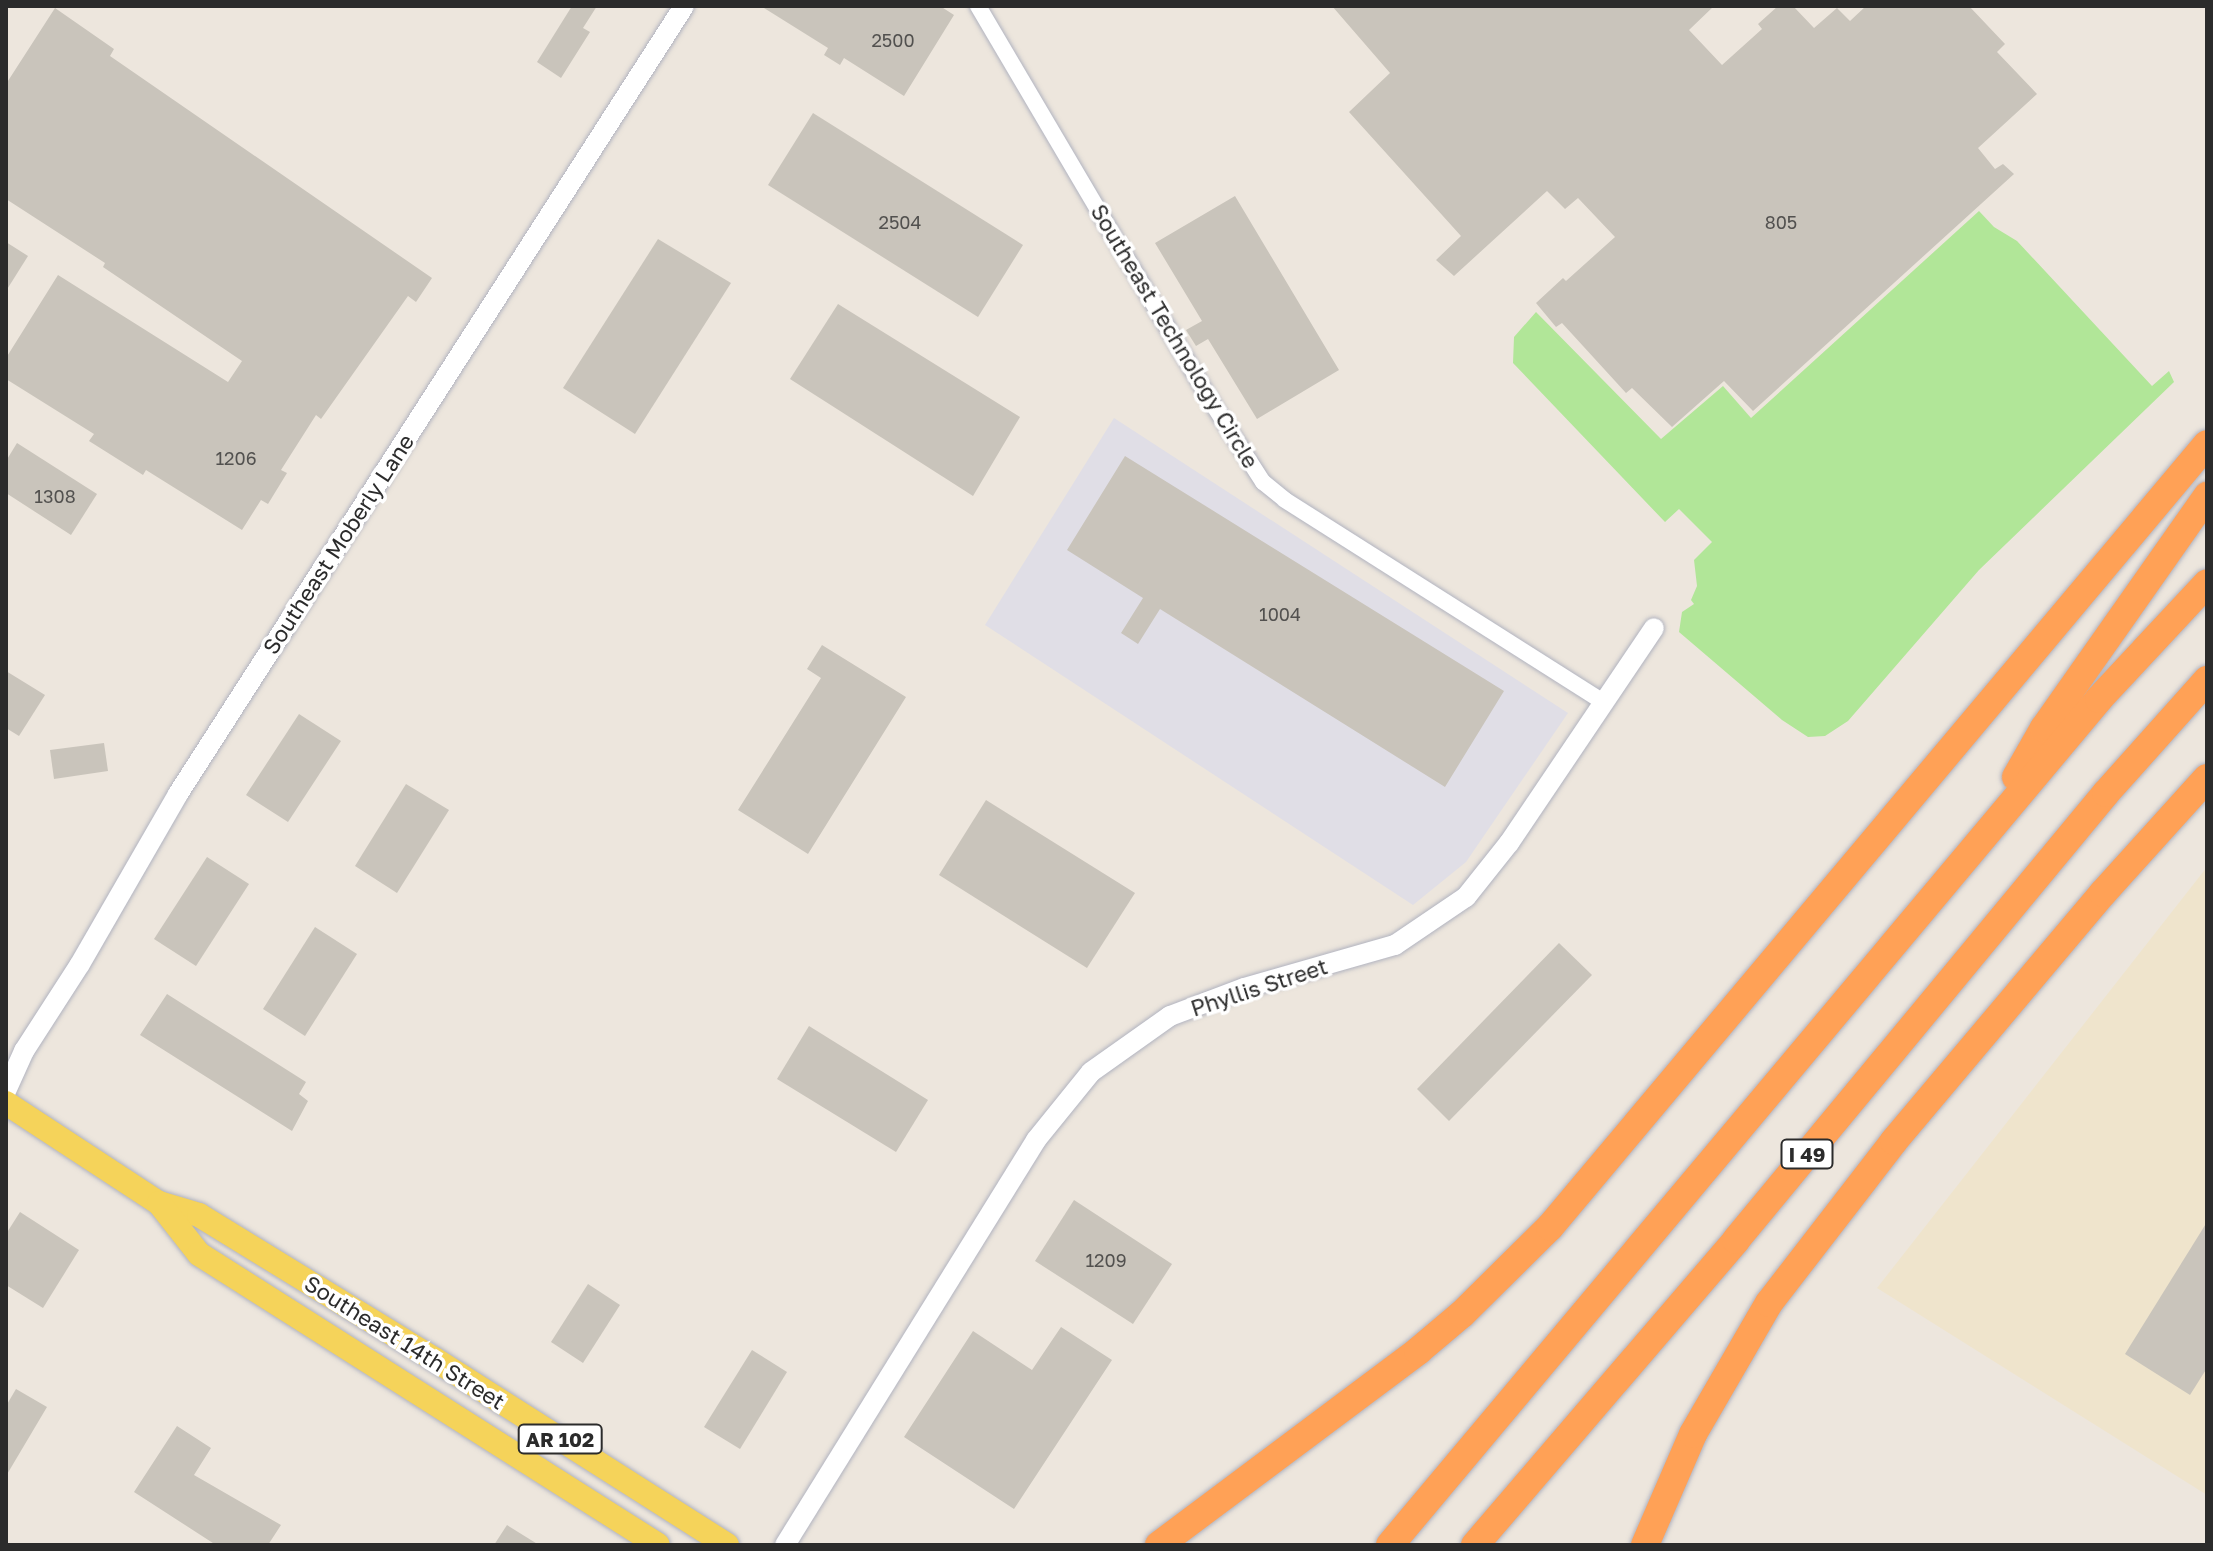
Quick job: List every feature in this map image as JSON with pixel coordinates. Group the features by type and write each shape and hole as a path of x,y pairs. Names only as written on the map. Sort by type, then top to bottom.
{"highway":[{"path":"1159,1545 1418,1351 1462,1314 1550,1227 2207,444"},
{"path":"1975,846 2044,728 2207,496"},
{"path":"1390,1545 2099,699 2207,583"},
{"name":"I 49","path":"1475,1545 1736,1240 2106,793 2207,680"},
{"path":"2106,793 2207,704"},
{"path":"1645,1545 1693,1434 1769,1303 1894,1141 2103,893 2207,778"}],"main road":[{"name":"Southeast 14th Street","path":"6,1103 159,1203 199,1215 434,1359 727,1545"},
{"name":"Southeast 14th Street","path":"159,1203 199,1254 658,1545"}],"street":[{"name":"Southeast Moberly Lane","path":"6,1091 24,1051 80,964 178,794 684,6"},
{"name":"Southeast Technology Circle","path":"978,6 1233,438 1263,482 1285,500 1603,702"},
{"name":"Phyllis Street","path":"785,1545 1036,1140 1091,1072 1170,1016 1244,988 1395,945 1466,897 1509,843 1654,628"}],"shaded area":[{"path":"1114,418 1568,713 1466,862 1413,905 985,625"},
{"path":"2207,867 2207,1495 1877,1288"}],"green space":[{"path":"1979,211 1994,227 2017,241 2152,386 2169,371 2174,382 1979,570 1848,721 1825,736 1808,737 1782,720 1679,632 1682,612 1694,604 1691,600 1697,586 1694,560 1712,542 1679,509 1665,522 1513,363 1514,337 1536,312 1661,439 1723,386 1751,418"}],"building":[{"path":"572,6 597,6 583,28 590,32 561,78 537,62"},
{"path":"761,6 940,6 954,15 904,96 844,58 840,65 824,55 828,48"},
{"path":"1332,6 1714,6 1689,30 1722,65 1762,29 1758,24 1778,6 1793,6 1814,28 1837,8 1850,21 1866,6 1969,6 2005,44 1997,52 2037,94 1978,148 1995,169 2003,164 2014,174 1753,411 1724,381 1672,427 1632,388 1626,393 1562,323 1556,327 1536,303 1615,237 1578,198 1565,209 1547,191 1454,276 1436,260 1461,236 1349,112 1390,73"},
{"path":"55,8 114,49 110,56 432,278 416,302 408,296 321,419 316,415 281,470 287,473 268,504 261,500 242,530 146,470 143,475 89,441 94,434 6,379 6,358 58,275 228,382 242,361 103,267 105,263 6,199 6,84"},
{"path":"813,113 1023,245 978,317 768,185"},
{"path":"1235,196 1339,370 1257,419 1208,339 1196,346 1186,330 1202,321 1155,243"},
{"path":"658,239 731,283 635,434 563,388"},
{"path":"6,242 28,256 6,291"},
{"path":"838,304 1020,417 973,496 790,379"},
{"path":"17,443 97,494 71,535 6,493 6,461"},
{"path":"1125,456 1504,691 1445,787 1160,609 1138,644 1121,633 1143,598 1067,550"},
{"path":"822,645 906,697 808,854 738,810 821,678 807,669"},
{"path":"6,671 45,695 19,736 6,728"},
{"path":"299,714 341,741 288,822 246,795"},
{"path":"104,743 108,771 54,779 50,750"},
{"path":"406,784 449,810 397,893 355,866"},
{"path":"986,800 1135,893 1087,968 939,875"},
{"path":"207,857 249,884 196,966 154,939"},
{"path":"315,927 357,954 305,1036 263,1009"},
{"path":"1559,943 1592,975 1449,1121 1417,1089"},
{"path":"167,994 306,1082 299,1094 308,1101 292,1131 140,1035"},
{"path":"809,1026 928,1100 896,1152 777,1079"},
{"path":"1074,1200 1172,1264 1133,1324 1035,1261"},
{"path":"20,1212 79,1250 43,1308 6,1285 6,1234"},
{"path":"2207,1222 2207,1368 2190,1395 2125,1354"},
{"path":"588,1284 620,1305 583,1363 551,1342"},
{"path":"1061,1327 1112,1360 1014,1509 904,1437 973,1331 1032,1370"},
{"path":"752,1350 787,1372 740,1449 704,1427"},
{"path":"16,1389 47,1407 6,1476 6,1406"},
{"path":"177,1426 211,1448 194,1475 281,1525 268,1545 216,1545 134,1492"},
{"path":"507,1525 539,1545 494,1545"}]}
